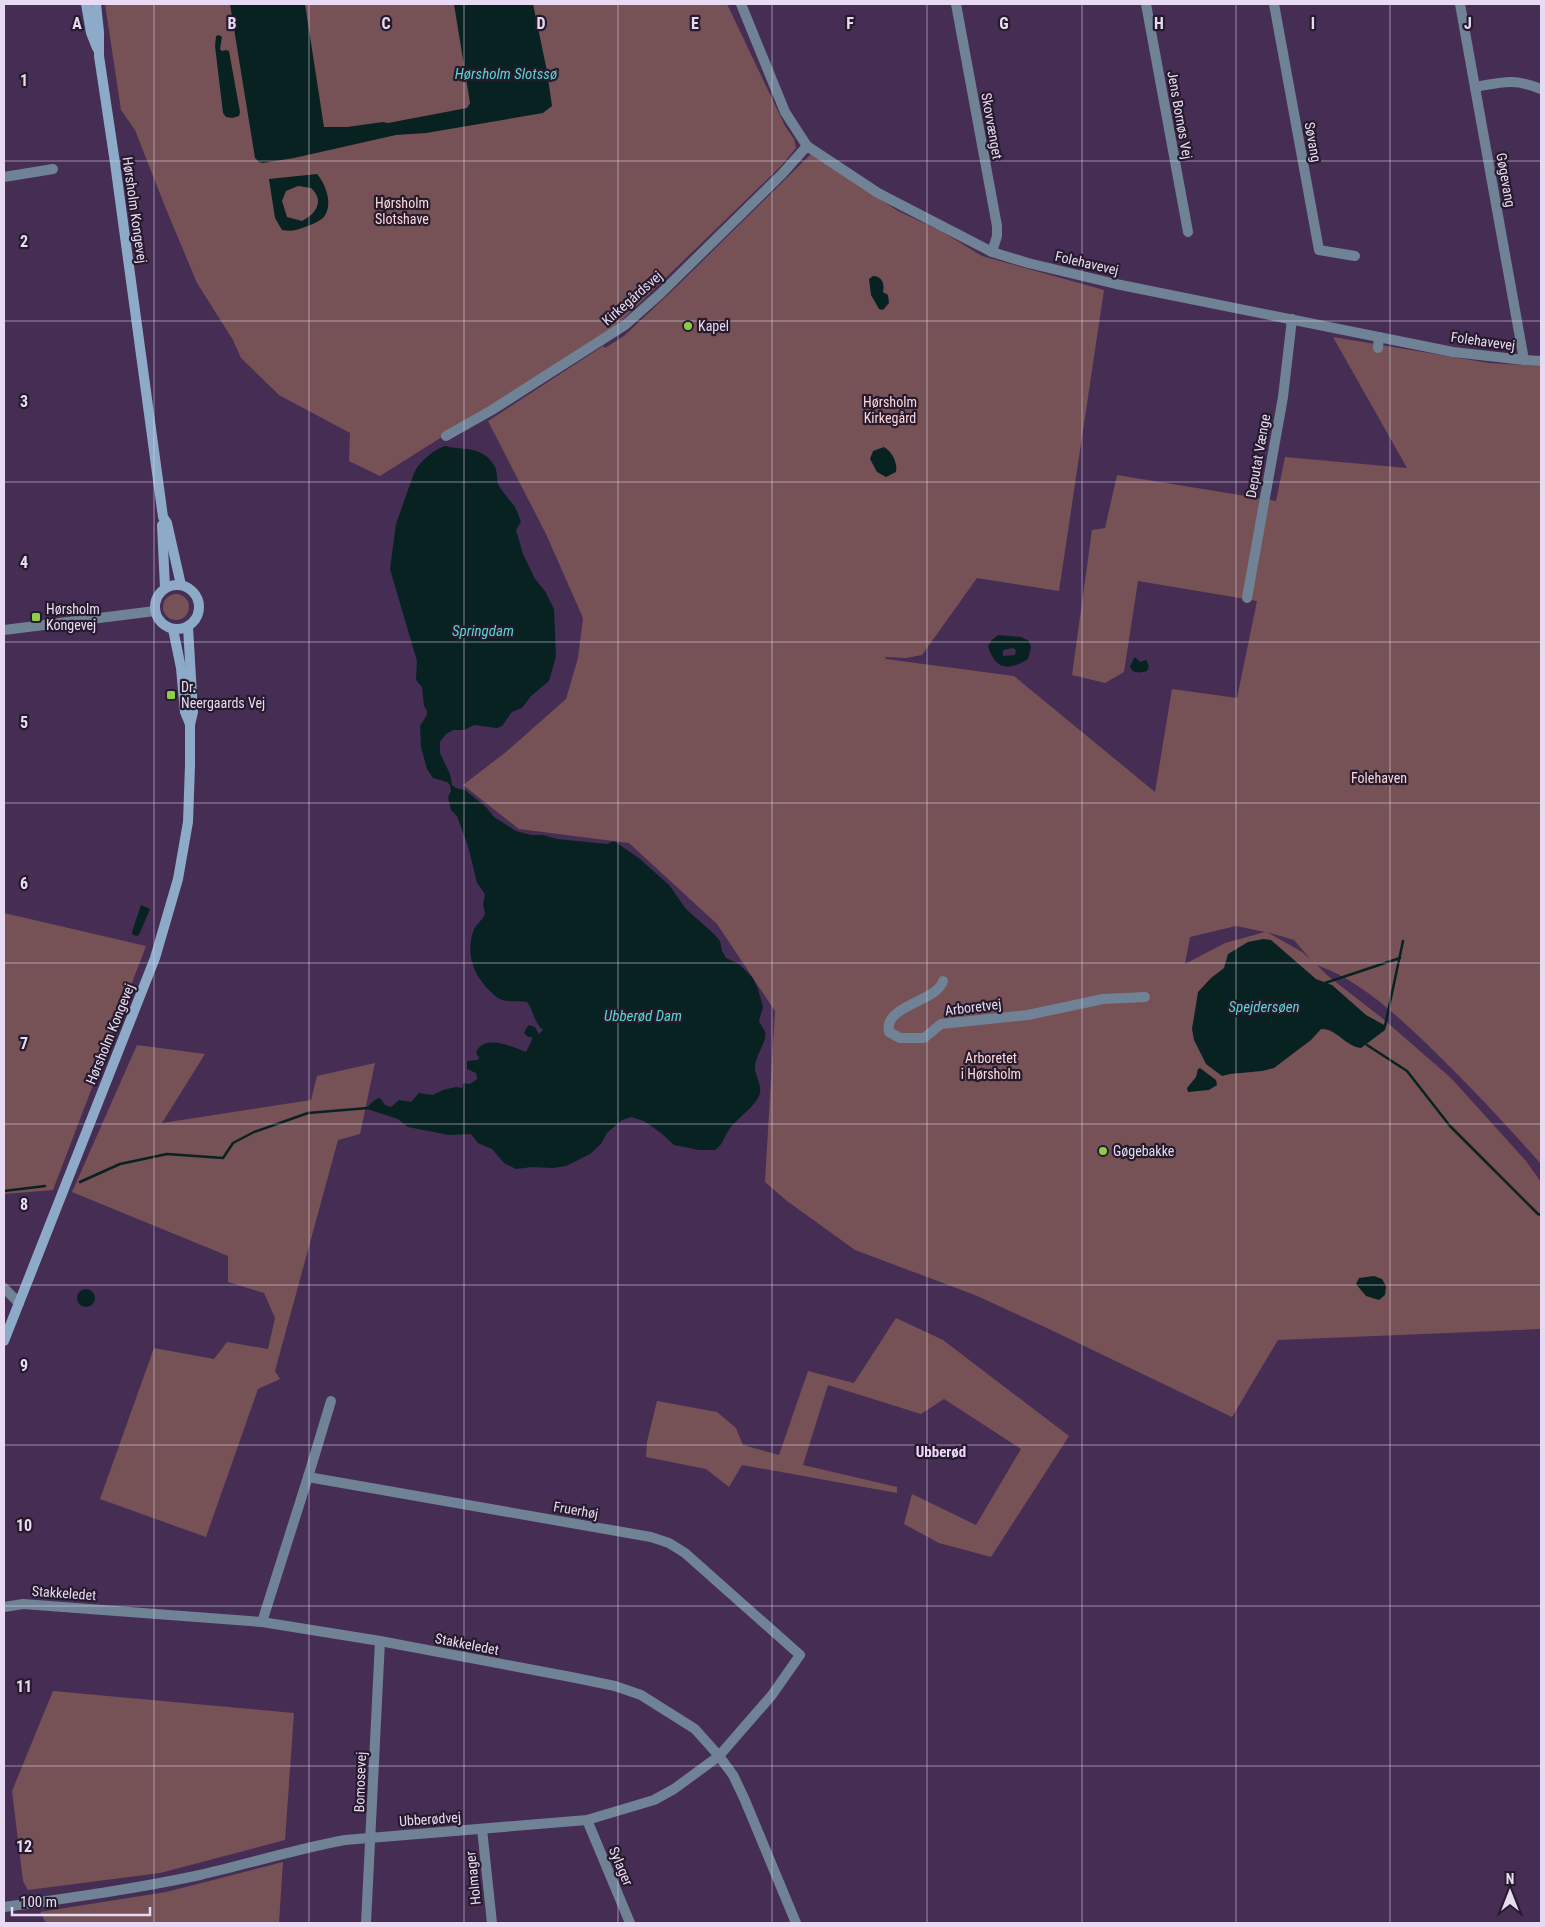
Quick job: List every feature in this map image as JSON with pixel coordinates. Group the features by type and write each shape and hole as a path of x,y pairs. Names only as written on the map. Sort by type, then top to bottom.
{"main road":[{"name":"Hørsholm Kongevej","path":"86,4 91,33 99,56 116,163 163,517 165,588"},
{"name":"Hørsholm Kongevej","path":"96,4 100,32 99,56"},
{"name":"Hørsholm Kongevej","path":"163,517 167,523 181,585"},
{"path":"175,584 181,585 191,589 196,596 199,604 197,617 188,626 173,629 165,626 159,620 155,611 155,602 158,594 165,588 175,584"},
{"name":"Hørsholm Kongevej","path":"4,1341 155,958 178,879 188,822 190,725 193,712 188,626"},
{"name":"Hørsholm Kongevej","path":"173,629 182,668 185,712 190,725"}],"street":[{"name":"Folehavevej","path":"741,4 785,112 807,146 878,193 992,252 1028,263 1116,284 1453,352 1541,361"},
{"name":"Skovvænget","path":"956,4 997,226 992,252"},
{"name":"Jens Bornøs Vej","path":"1146,4 1188,232"},
{"name":"Søvang","path":"1274,4 1319,250 1355,256"},
{"name":"Gøgevang","path":"1460,4 1524,360"},
{"path":"1475,87 1509,81 1524,82 1541,89"},
{"name":"Kirkegårdsvej","path":"446,436 492,410 625,325 666,288 807,146"},
{"path":"4,178 53,169"},
{"name":"Deputat Vænge","path":"1247,598 1283,397 1292,319"},
{"path":"1378,348 1379,337"},
{"path":"4,630 155,611"},
{"name":"Arboretvej","path":"942,980 941,987 911,1004 890,1021 888,1027 892,1035 900,1038 924,1038 941,1024 1028,1015 1103,999 1145,997"},
{"path":"4,1288 19,1303"},
{"path":"262,1622 331,1401"},
{"name":"Fruerhøj","path":"308,1477 651,1537 669,1543 686,1553 800,1655"},
{"name":"Stakkeledet","path":"4,1607 23,1604 262,1622 380,1641 615,1686 641,1695 694,1729 719,1756 733,1775 796,1923"},
{"name":"Bomosevej","path":"366,1923 372,1837 380,1641"},
{"name":"Ubberødvej","path":"4,1907 146,1886 200,1875 318,1845 372,1837 587,1820 627,1809 654,1800 674,1789 719,1756 772,1695 800,1655"},
{"name":"Sylager","path":"587,1820 630,1923"},
{"name":"Holmager","path":"482,1829 492,1923"}],"green space":[{"name":"Hørsholm Slotshave","path":"105,4 727,4 785,126 794,139 796,148 781,166 613,329 380,476 349,461 350,433 279,395 241,358 233,340 197,283 135,130 121,110"},
{"path":"811,154 898,211 941,231 982,256 1104,290 1059,591 977,578 922,655 906,658 885,656 886,659 1014,676 1155,792 1172,689 1237,698 1257,601 1138,581 1124,672 1105,683 1072,675 1092,530 1105,528 1117,475 1276,501 1285,457 1407,468 1333,337 1489,363 1541,366 1541,1164 1463,1080 1395,1015 1350,981 1317,965 1451,1078 1526,1161 1541,1182 1541,1329 1278,1340 1232,1417 975,1295 855,1250 787,1201 765,1182 775,1011 717,924 629,843 519,829 463,785 506,752 566,699 578,658 583,618 546,534 488,421 603,346 605,348 624,336","holes":["1236,926 1265,932 1225,943 1185,964 1190,937","1267,932 1294,940 1310,959 1302,952"]},
{"path":"176,594 185,598 189,607 185,616 176,620 167,616 163,607 167,598"},
{"path":"4,913 146,946 53,1190 4,1194"},
{"path":"137,1045 205,1054 162,1123 311,1100 317,1076 375,1063 360,1134 338,1140 275,1371 280,1379 258,1389 206,1537 100,1499 154,1348 214,1359 227,1342 268,1349 275,1318 264,1293 228,1282 228,1256 72,1192"},
{"path":"896,1318 943,1340 1069,1436 991,1557 939,1543 904,1524 912,1494 976,1525 1021,1449 944,1399 921,1414 828,1385 803,1465 897,1487 897,1493 742,1465 729,1487 706,1469 646,1457 647,1442 657,1401 717,1412 736,1428 743,1445 779,1455 808,1371 854,1383"},
{"path":"53,1691 294,1713 285,1840 160,1873 28,1890 23,1881 12,1791"},
{"path":"283,1862 279,1923 46,1923 40,1912 166,1892"}],"water":[{"name":"Hørsholm Slotssø","path":"230,4 305,4 324,127 347,127 388,123 467,108 470,103 454,4 533,4 552,106 543,113 426,133 396,135 294,158 259,162 255,158"},
{"path":"216,36 222,37 220,49 222,51 229,51 240,112 239,116 232,118 226,117 223,113 215,46"},
{"path":"317,174 328,195 328,207 323,218 294,230 282,230 275,218 269,179","holes":["298,186 311,188 318,202 315,211 302,221 287,217 282,201 286,191"]},
{"path":"873,276 881,279 884,286 883,292 888,295 889,303 883,310 879,309 871,295 869,279"},
{"name":"Ubberød Dam","path":"445,446 479,452 485,455 495,467 499,486 515,507 521,522 516,530 523,554 535,579 545,591 554,609 556,656 549,681 531,696 522,708 512,712 502,726 497,728 474,725 464,730 453,730 446,734 440,742 440,753 450,774 452,785 465,790 486,807 494,817 516,831 557,839 607,844 614,841 640,859 669,885 686,909 720,941 726,958 739,964 752,977 758,989 763,1007 759,1021 764,1031 765,1040 755,1064 760,1092 754,1104 730,1128 722,1143 715,1150 699,1150 674,1145 644,1121 631,1117 622,1120 607,1133 601,1144 590,1154 566,1166 516,1169 504,1163 492,1149 478,1143 471,1134 449,1135 408,1127 398,1119 367,1109 372,1102 380,1098 385,1105 391,1107 399,1100 411,1102 419,1093 433,1095 443,1090 456,1087 462,1088 463,1083 470,1084 477,1079 476,1073 467,1069 467,1061 478,1060 479,1057 476,1053 480,1047 485,1044 499,1043 526,1052 532,1040 532,1037 528,1037 524,1033 527,1027 529,1025 535,1027 539,1034 543,1030 527,1002 507,1001 497,997 479,979 472,963 471,938 474,929 485,914 483,904 485,894 477,883 468,846 457,816 451,810 448,797 451,791 450,785 447,782 433,778 427,769 421,747 420,726 427,715 427,711 424,706 422,687 416,680 417,661 390,569 396,524 414,473 427,457"},
{"path":"884,447 892,455 896,469 896,472 886,477 877,472 870,459 873,451"},
{"path":"998,635 1021,637 1029,641 1031,647 1028,659 1008,667 998,664 994,660 988,646","holes":["1013,648 1016,650 1015,655 1003,656 1003,650"]},
{"path":"1135,657 1140,662 1146,660 1149,666 1147,671 1134,672 1131,669 1130,666"},
{"path":"141,905 150,909 139,935 136,936 132,932"},
{"name":"Spejdersøen","path":"1263,939 1271,940 1316,979 1332,985 1366,1015 1386,1026 1385,1030 1361,1048 1355,1047 1331,1031 1321,1029 1311,1040 1274,1068 1222,1076 1206,1064 1194,1040 1192,1029 1198,992 1224,968 1228,954 1248,942"},
{"path":"1200,1068 1216,1080 1217,1085 1209,1090 1188,1092 1187,1088 1196,1077"},
{"path":"1374,1276 1382,1279 1386,1286 1385,1295 1379,1300 1366,1296 1356,1284 1359,1278"},
{"path":"86,1289 92,1292 95,1298 92,1304 86,1307 80,1304 77,1298 80,1292"}],"waterway":[{"path":"1385,1026 1403,941"},
{"path":"1325,983 1400,958"},
{"path":"1367,1045 1407,1071 1450,1126 1541,1215"},
{"path":"80,1182 120,1164 167,1154 223,1158 233,1143 254,1132 308,1113 368,1108"},
{"path":"4,1191 45,1186"}],"place":[{"name":"Kapel","path":"688,326"},
{"name":"Hørsholm Kongevej","path":"36,617"},
{"name":"Dr. Neergaards Vej","path":"171,695"},
{"name":"Gøgebakke","path":"1103,1151"}],"district":[{"name":"Ubberød","path":"941,1452"}],"park label":[{"name":"Hørsholm Kirkegård","path":"890,410"},
{"name":"Folehaven","path":"1379,778"},
{"name":"Arboretet i Hørsholm","path":"991,1066"}],"water label":[{"name":"Springdam","path":"483,631"}]}
